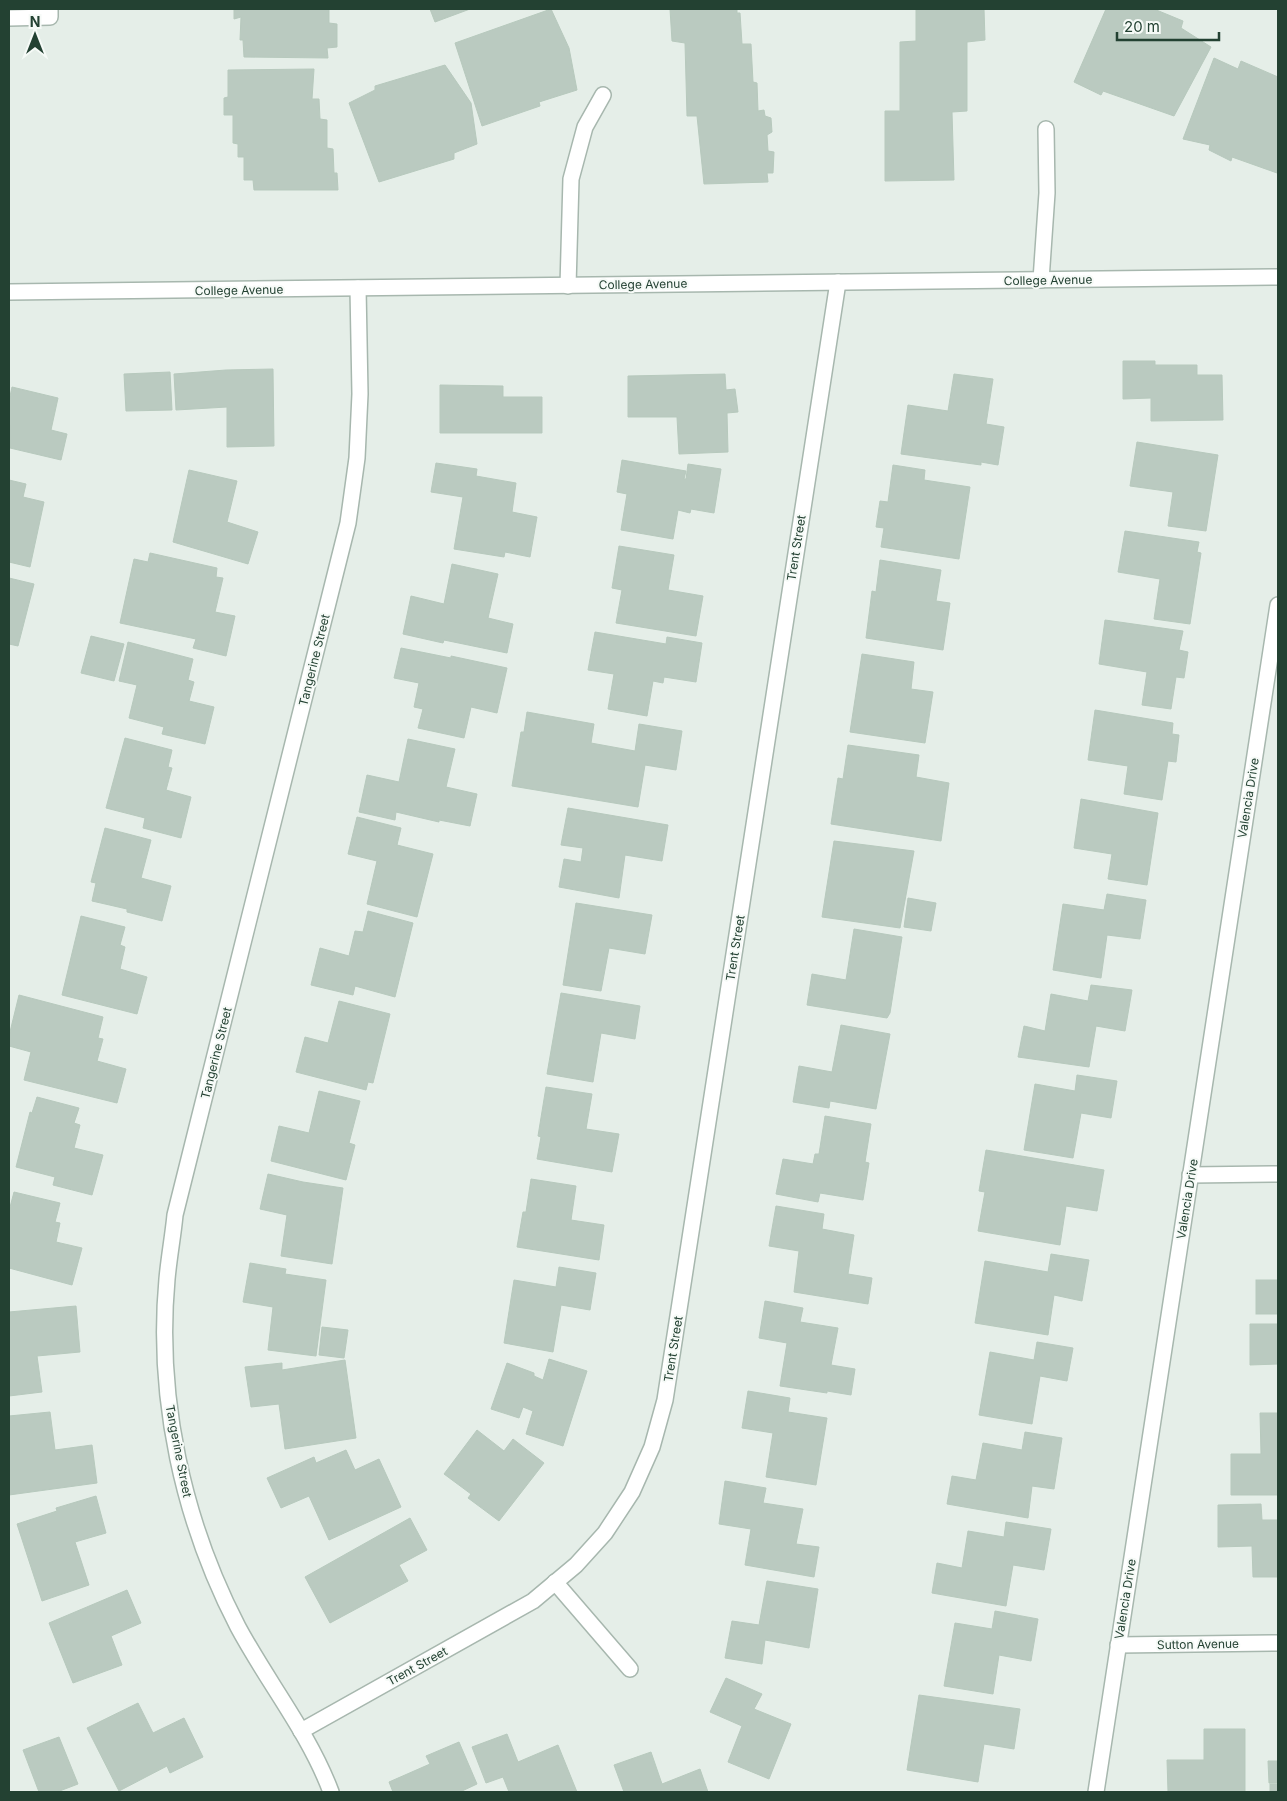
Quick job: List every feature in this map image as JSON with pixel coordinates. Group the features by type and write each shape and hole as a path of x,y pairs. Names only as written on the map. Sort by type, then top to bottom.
{"street":[{"path":"9,18 50,17 50,9"},
{"path":"568,286 571,179 585,127 603,95"},
{"path":"1041,280 1047,193 1046,129"},
{"name":"College Avenue","path":"9,292 1278,277"},
{"name":"Trent Street","path":"301,1731 533,1601 576,1565 605,1533 632,1492 652,1447 665,1400 838,282"},
{"name":"Tangerine Street","path":"331,1792 301,1731 238,1627 206,1558 183,1485 171,1421 165,1356 167,1279 176,1215 348,523 357,458 360,394 358,288"},
{"name":"Valencia Drive","path":"1096,1792 1278,605"},
{"path":"1190,1175 1278,1174"},
{"path":"556,1582 630,1669"},
{"name":"Sutton Avenue","path":"1118,1645 1278,1643"}],"building":[{"path":"234,9 329,9 329,23 337,24 337,47 327,48 328,58 244,57 243,40 240,40 241,17 234,19"},
{"path":"430,9 470,9 435,22"},
{"path":"551,9 569,48 577,90 539,102 540,106 482,126 455,43"},
{"path":"670,9 737,9 737,13 740,13 742,44 751,44 753,82 757,83 758,111 764,110 765,116 771,118 772,132 767,135 768,151 774,152 773,173 767,173 768,182 704,184 697,116 687,116 685,43 672,41"},
{"path":"916,9 984,9 985,40 967,42 967,111 952,112 954,180 885,181 885,111 900,111 900,42 916,41"},
{"path":"1106,9 1154,9 1183,21 1181,28 1211,47 1174,116 1103,91 1101,95 1074,82"},
{"path":"1214,58 1238,69 1241,61 1278,77 1277,173 1232,157 1231,161 1209,150 1210,145 1183,139"},
{"path":"445,65 471,103 477,144 454,153 454,159 379,182 349,103 375,90 375,86"},
{"path":"314,69 312,99 319,99 320,119 327,120 327,148 333,149 334,173 337,173 338,190 254,190 253,180 244,180 244,157 238,157 238,144 233,143 233,115 224,115 224,98 228,97 228,70"},
{"path":"1123,361 1155,361 1155,365 1197,365 1197,375 1222,375 1223,420 1151,421 1151,398 1123,399"},
{"path":"273,369 274,446 227,447 227,407 176,410 174,374"},
{"path":"170,372 172,410 126,411 124,374"},
{"path":"725,374 726,390 735,389 738,412 727,413 728,452 679,454 677,417 628,417 628,376"},
{"path":"954,374 993,379 986,424 1004,427 998,465 981,462 981,465 901,454 908,405 948,411"},
{"path":"440,385 503,386 503,397 542,397 542,433 440,433"},
{"path":"12,387 58,398 51,430 67,434 61,460 10,448 9,401"},
{"path":"1137,442 1218,455 1206,531 1168,526 1173,492 1130,486"},
{"path":"622,460 686,471 684,479 686,479 688,464 721,469 714,513 691,509 690,513 678,510 673,539 621,530 627,494 617,492"},
{"path":"436,463 477,469 476,476 516,483 512,512 537,517 530,557 505,552 504,557 454,549 463,497 431,492"},
{"path":"893,465 925,470 924,480 970,487 959,559 881,547 884,528 876,527 880,501 888,502"},
{"path":"189,470 237,481 227,522 258,532 248,564 173,542"},
{"path":"9,480 26,484 23,497 44,502 30,567 9,562"},
{"path":"1125,531 1199,542 1197,552 1201,553 1190,624 1154,619 1160,579 1118,572"},
{"path":"619,546 674,555 668,590 703,596 696,636 616,623 622,590 612,588"},
{"path":"150,553 217,568 216,577 223,578 215,612 235,616 226,656 193,648 196,639 120,623 134,559 148,562"},
{"path":"880,560 941,570 936,601 950,603 943,650 866,638 872,591 876,592"},
{"path":"452,564 498,574 488,618 513,624 507,653 444,640 443,643 403,634 411,596 444,604"},
{"path":"9,578 34,584 18,646 9,644"},
{"path":"1105,620 1183,631 1179,650 1188,652 1184,678 1176,677 1171,709 1142,705 1147,672 1099,664"},
{"path":"595,632 666,644 667,637 702,643 696,682 664,677 663,683 653,681 647,716 608,709 614,674 588,670"},
{"path":"91,636 124,644 114,681 81,673"},
{"path":"128,642 193,659 188,680 194,682 189,701 214,707 205,744 162,734 164,727 129,718 137,685 119,681"},
{"path":"401,648 507,668 497,713 471,707 464,738 418,728 423,709 414,707 419,683 394,678"},
{"path":"862,654 914,662 911,689 933,692 925,743 850,732"},
{"path":"1095,710 1173,723 1172,734 1179,735 1176,762 1168,761 1162,800 1124,794 1128,766 1088,760"},
{"path":"527,712 594,724 591,743 635,751 639,724 682,731 676,770 645,765 638,807 512,786 521,732 524,732"},
{"path":"125,738 172,750 168,767 172,768 166,790 191,797 181,838 143,828 145,818 106,808"},
{"path":"408,739 455,749 446,787 477,794 470,826 439,820 439,822 396,812 395,820 359,812 367,775 399,782"},
{"path":"848,745 919,755 916,777 949,783 941,841 831,824 838,778 843,779"},
{"path":"1081,799 1158,813 1147,885 1108,879 1112,854 1074,848"},
{"path":"568,808 668,825 662,861 625,855 619,898 559,887 564,859 581,862 583,848 561,845"},
{"path":"357,817 401,828 397,845 433,854 417,917 367,904 377,861 348,854"},
{"path":"105,828 151,840 141,878 171,886 162,921 127,912 127,909 92,901 96,883 91,882"},
{"path":"834,841 914,851 900,928 822,917"},
{"path":"1107,894 1146,900 1140,939 1107,935 1101,978 1053,970 1063,904 1104,910"},
{"path":"908,898 936,903 931,931 904,927"},
{"path":"576,903 652,915 645,954 609,948 601,991 563,985"},
{"path":"368,911 413,923 395,997 355,986 353,995 311,985 320,948 349,956 355,931 363,932"},
{"path":"81,916 125,927 120,945 125,947 120,969 147,977 137,1014 62,995"},
{"path":"854,929 902,937 890,1013 887,1018 807,1005 812,974 846,980"},
{"path":"1091,985 1132,990 1125,1031 1096,1026 1089,1067 1018,1057 1024,1026 1045,1031 1051,994 1088,1001"},
{"path":"561,993 640,1006 635,1039 601,1033 593,1082 547,1074"},
{"path":"19,995 103,1017 98,1038 103,1039 97,1061 126,1069 117,1103 24,1080 31,1052 9,1046 9,1036"},
{"path":"339,1001 390,1014 373,1083 368,1082 366,1090 296,1072 305,1037 328,1043"},
{"path":"841,1025 890,1034 876,1109 830,1101 829,1108 793,1102 799,1066 832,1072"},
{"path":"1077,1075 1117,1081 1111,1118 1081,1113 1073,1158 1024,1150 1035,1084 1075,1091"},
{"path":"546,1087 592,1094 586,1129 619,1134 612,1172 537,1159 541,1137 538,1136"},
{"path":"319,1091 360,1101 349,1143 355,1145 346,1180 271,1161 279,1126 309,1133"},
{"path":"37,1097 79,1108 74,1123 80,1125 74,1148 103,1155 92,1195 53,1185 55,1177 16,1167 30,1112 32,1113"},
{"path":"825,1116 871,1124 865,1162 869,1163 863,1200 820,1193 818,1202 776,1194 783,1159 813,1164 815,1154 819,1154"},
{"path":"986,1150 1104,1170 1097,1211 1066,1206 1060,1245 978,1231 985,1192 979,1191"},
{"path":"268,1174 343,1188 332,1264 281,1256 287,1215 260,1209"},
{"path":"531,1179 576,1186 571,1220 604,1225 599,1260 517,1247 523,1212 526,1212"},
{"path":"14,1192 60,1203 55,1222 60,1223 56,1242 82,1248 72,1285 9,1268 9,1211"},
{"path":"776,1206 824,1214 822,1229 854,1235 848,1274 872,1278 868,1304 794,1292 799,1251 769,1246"},
{"path":"1051,1254 1089,1260 1082,1301 1054,1295 1048,1335 975,1323 985,1261 1048,1272"},
{"path":"250,1263 286,1269 285,1274 326,1280 316,1356 268,1350 273,1307 243,1302"},
{"path":"559,1267 596,1273 590,1310 561,1305 553,1352 504,1343 514,1280 556,1287"},
{"path":"1256,1280 1278,1280 1278,1314 1256,1314"},
{"path":"765,1301 803,1308 800,1322 838,1328 831,1365 855,1369 851,1395 780,1386 787,1343 759,1338"},
{"path":"76,1306 80,1352 37,1356 42,1392 9,1396 9,1312"},
{"path":"1250,1324 1278,1324 1278,1364 1250,1365"},
{"path":"322,1327 348,1330 344,1358 319,1355"},
{"path":"1037,1342 1073,1348 1067,1381 1040,1376 1032,1424 979,1415 990,1352 1034,1360"},
{"path":"549,1359 587,1371 563,1446 526,1434 533,1411 523,1407 519,1418 491,1409 507,1363 534,1373 534,1376 543,1380"},
{"path":"345,1360 356,1438 285,1449 279,1404 251,1407 245,1367 282,1363 282,1370"},
{"path":"748,1391 790,1398 788,1412 827,1418 816,1485 766,1477 773,1433 742,1428"},
{"path":"50,1412 55,1450 92,1445 97,1483 9,1495 9,1416"},
{"path":"1260,1413 1278,1413 1278,1495 1231,1495 1231,1454 1261,1454"},
{"path":"477,1430 504,1451 513,1439 544,1463 499,1521 468,1498 471,1494 444,1474"},
{"path":"1025,1432 1062,1438 1054,1489 1032,1486 1028,1518 947,1504 952,1476 976,1480 983,1443 1022,1450"},
{"path":"346,1450 355,1470 379,1459 401,1507 329,1540 309,1496 281,1508 267,1478 314,1457 316,1463"},
{"path":"725,1481 766,1488 763,1503 803,1509 796,1544 819,1547 814,1577 745,1565 751,1529 719,1524"},
{"path":"96,1496 106,1533 75,1542 89,1585 42,1601 17,1524 57,1511 56,1508"},
{"path":"1261,1504 1262,1520 1278,1520 1278,1577 1253,1577 1252,1546 1218,1547 1218,1505"},
{"path":"410,1518 427,1550 399,1565 408,1581 330,1623 305,1577"},
{"path":"1006,1522 1051,1529 1044,1570 1013,1565 1006,1606 932,1593 937,1563 962,1568 968,1531 1004,1537"},
{"path":"767,1581 818,1589 809,1648 765,1640 762,1664 725,1658 732,1621 759,1625"},
{"path":"127,1590 141,1623 111,1636 122,1665 73,1683 49,1623"},
{"path":"995,1611 1038,1619 1031,1661 999,1655 993,1694 944,1686 955,1623 992,1629"},
{"path":"726,1678 762,1694 754,1709 791,1724 769,1779 728,1762 742,1726 710,1712"},
{"path":"919,1695 1020,1709 1014,1749 984,1744 978,1782 907,1770"},
{"path":"138,1703 153,1733 184,1718 203,1757 170,1773 167,1766 119,1791 87,1728"},
{"path":"1204,1729 1245,1729 1245,1792 1168,1792 1167,1760 1204,1760"},
{"path":"507,1734 518,1762 558,1745 577,1792 509,1792 503,1777 486,1783 472,1747"},
{"path":"59,1737 78,1784 57,1792 39,1792 23,1750"},
{"path":"459,1742 477,1784 463,1792 393,1792 389,1782 430,1764 426,1756"},
{"path":"651,1752 662,1784 700,1769 708,1792 624,1792 614,1765"},
{"path":"1268,1761 1277,1761 1277,1783 1269,1783"},
{"path":"1270,1784 1278,1784 1278,1792 1270,1792"}]}
